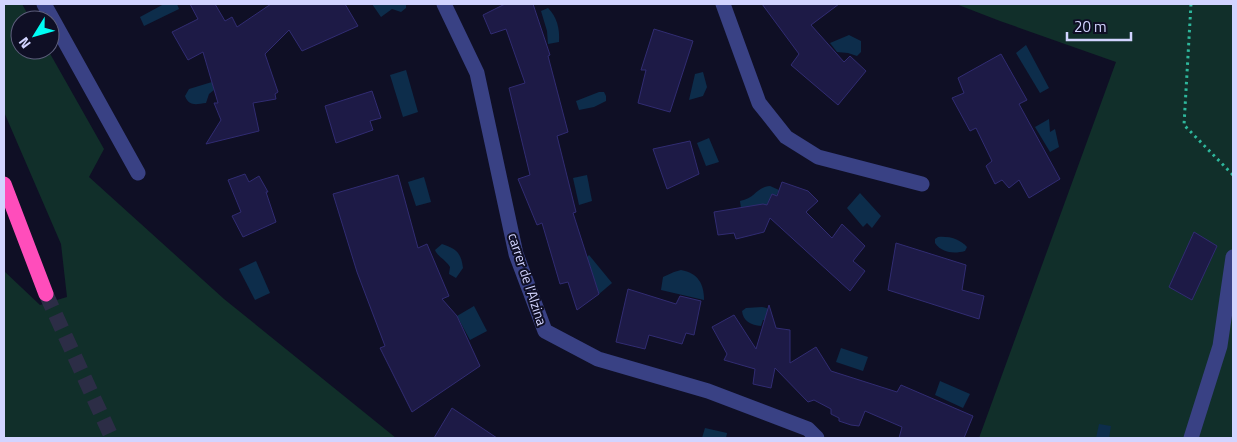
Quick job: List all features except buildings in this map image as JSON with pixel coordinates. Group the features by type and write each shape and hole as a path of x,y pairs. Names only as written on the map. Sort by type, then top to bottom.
{"highway":[{"path":"4,184 46,294"}],"street":[{"path":"44,4 138,173"},
{"name":"carrer de l'Alzina","path":"444,4 477,73 516,254 545,331 598,359 708,391 808,429 817,438"},
{"path":"723,4 759,102 786,137 818,157 922,184"},
{"path":"1191,438 1220,346 1233,257"}],"path":[{"path":"1191,4 1184,125 1233,175"}],"green space":[{"path":"4,4 22,4 25,10 10,10 10,60 54,60 104,149 89,177 224,299 396,438 4,438 4,271 40,305 67,297 61,244 4,112"},
{"path":"956,4 1233,4 1233,438 979,438 1116,62"}],"water":[{"path":"164,4 177,4 179,9 144,26 140,17"},
{"path":"372,4 406,4 406,8 401,12 392,9 381,17"},
{"path":"548,8 556,19 559,42 548,44 547,31 541,11"},
{"path":"849,35 861,41 861,52 857,56 837,52 830,43"},
{"path":"1026,45 1049,88 1040,93 1016,53"},
{"path":"406,70 418,112 403,117 390,75"},
{"path":"703,72 707,87 703,96 689,100 695,74"},
{"path":"212,82 214,90 209,94 206,103 194,104 187,100 185,96 189,89"},
{"path":"599,92 604,92 606,101 594,107 579,110 576,101"},
{"path":"1049,119 1050,132 1055,129 1059,147 1050,152 1035,127"},
{"path":"709,138 719,162 706,166 697,143"},
{"path":"587,175 592,201 579,205 573,178"},
{"path":"424,177 431,202 416,206 408,182"},
{"path":"770,186 779,190 776,196 772,194 767,205 741,208 740,201 749,198 762,188"},
{"path":"860,193 881,216 872,228 867,223 863,227 847,208"},
{"path":"938,237 954,239 967,247 965,251 961,252 945,251 935,243 935,239"},
{"path":"442,244 455,250 461,259 463,268 456,278 449,274 450,267 435,250"},
{"path":"589,255 612,283 599,294 587,257"},
{"path":"256,261 270,293 255,300 239,269"},
{"path":"681,270 687,271 699,280 703,289 704,300 661,290 663,277"},
{"path":"474,306 487,331 470,340 457,316"},
{"path":"762,307 770,311 772,320 763,320 761,326 754,325 746,320 742,311 746,308"},
{"path":"841,348 868,357 863,371 836,362"},
{"path":"940,381 970,394 963,408 935,395"},
{"path":"1099,424 1111,426 1109,438 1096,438"},
{"path":"705,428 727,433 726,438 702,438"}],"tunnel":[{"path":"46,294 112,438"}]}
